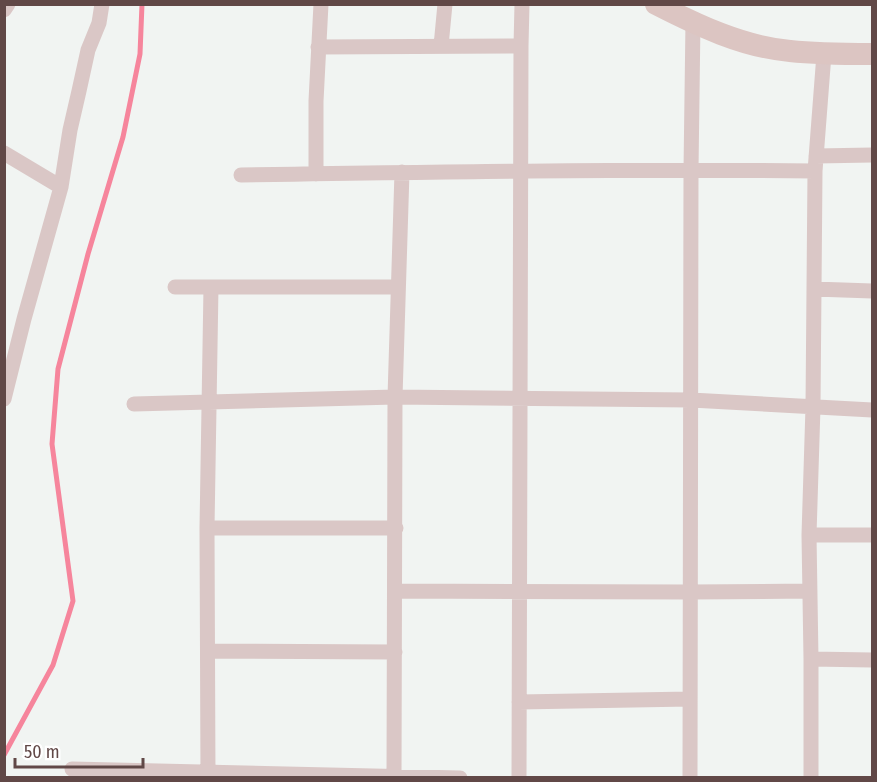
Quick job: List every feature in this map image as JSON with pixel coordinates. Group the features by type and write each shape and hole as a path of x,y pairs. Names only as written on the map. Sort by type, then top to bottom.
{"main road":[{"path":"656,4 725,35 757,45 788,51 824,54 873,54"}],"street":[{"path":"4,10 8,4"},
{"path":"4,399 7,369 61,188 74,110 88,50 99,23 102,4"},
{"path":"316,174 316,101 321,4"},
{"path":"441,46 446,4"},
{"path":"519,777 522,4"},
{"path":"690,777 693,21"},
{"path":"318,47 521,46"},
{"path":"819,777 809,777 811,659 809,535 813,407 815,171 824,54"},
{"path":"4,153 61,188"},
{"path":"816,156 873,155"},
{"path":"241,175 521,171 815,171"},
{"path":"394,777 395,397 402,172"},
{"path":"175,287 398,287"},
{"path":"208,775 207,528 211,287"},
{"path":"814,289 873,291"},
{"path":"134,404 395,397 691,400 873,410"},
{"path":"207,528 396,528"},
{"path":"809,535 873,535"},
{"path":"395,591 810,591"},
{"path":"207,651 395,652"},
{"path":"811,659 873,660"},
{"path":"519,702 690,699"},
{"path":"72,770 208,775 460,777"}],"waterway":[{"path":"4,755 53,665 73,601 52,444 58,369 88,254 123,137 140,54 142,4"}]}
